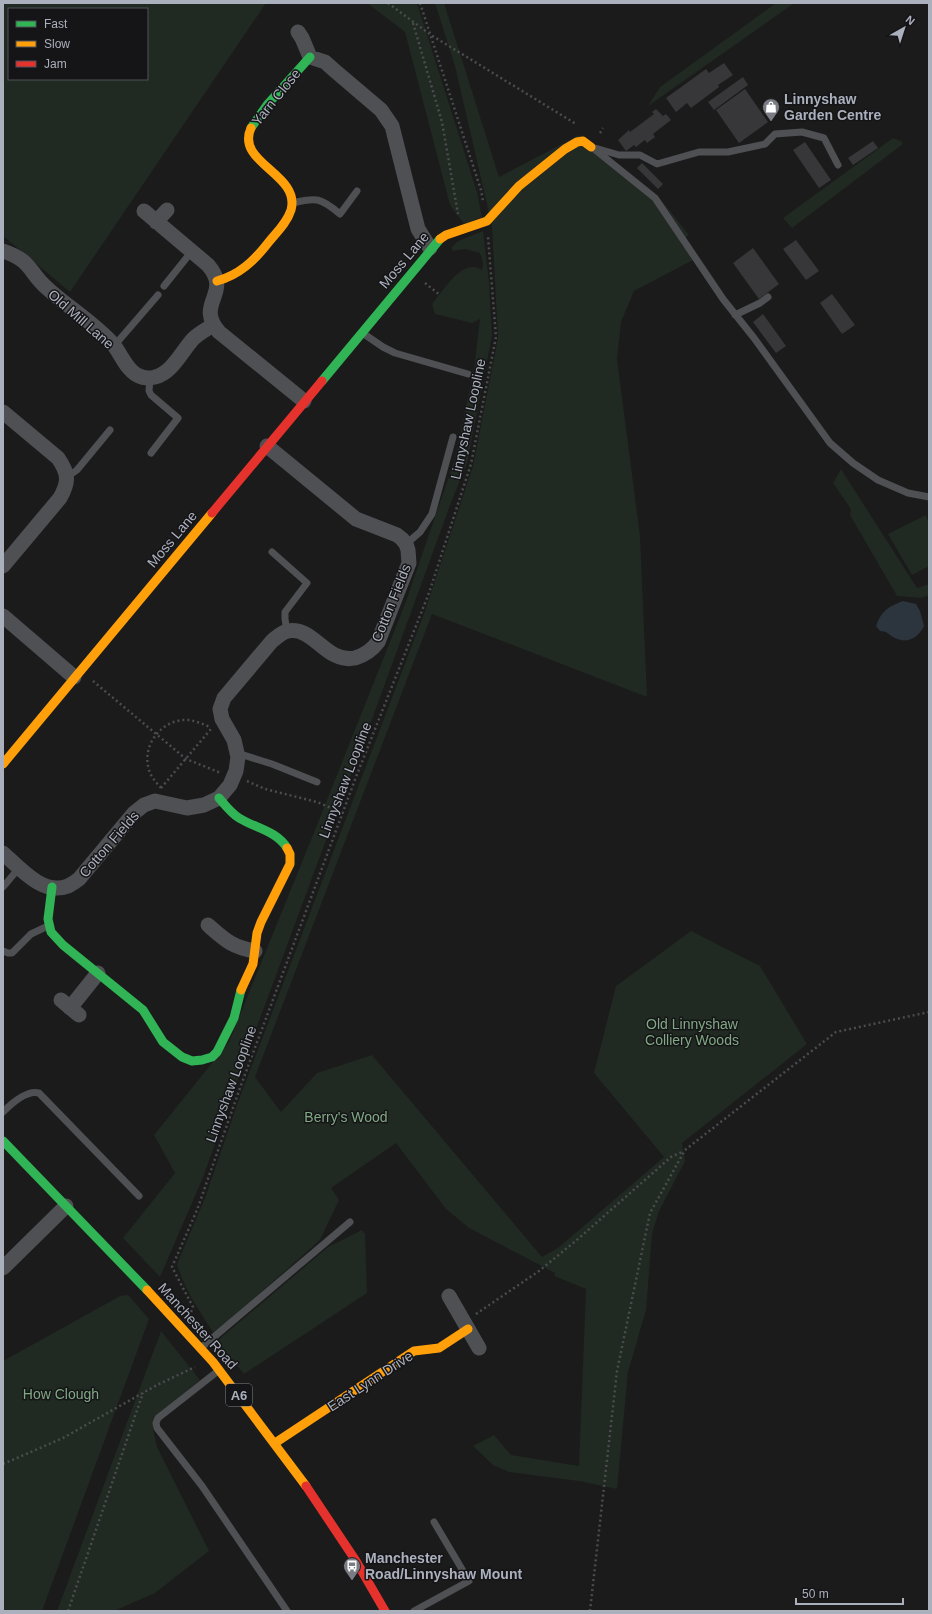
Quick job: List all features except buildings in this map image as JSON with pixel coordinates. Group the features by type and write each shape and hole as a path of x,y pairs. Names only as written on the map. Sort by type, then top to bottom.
{"street":[{"name":"Yarn Close","path":"298,32 310,57 325,62 381,110 392,126 418,229 430,248"},
{"name":"Yarn Close","path":"291,204 290,194 284,182 256,158 248,144 249,132 256,118 310,57"},
{"name":"Moss Lane","path":"3,764 412,273 430,248 438,240 487,221 519,186 565,149 577,142 583,141 591,146"},
{"path":"217,282 226,280 241,272 251,264 287,220 291,204"},
{"path":"156,222 166,210"},
{"path":"144,211 192,251 214,272 217,282 217,290 210,310 213,325 219,332 304,401"},
{"name":"Old Mill Lane","path":"3,250 16,255 23,260 48,290 114,346 131,370 137,375 150,378"},
{"path":"150,378 156,377 169,369 194,339 213,325"},
{"path":"3,412 58,458 64,467 67,477 66,488 60,498 3,566"},
{"name":"Cotton Fields","path":"268,446 356,519 396,535 406,544 409,556 409,563 381,637 374,648 368,652 353,658 337,656 304,633 296,630 287,631"},
{"path":"3,616 78,674"},
{"path":"158,794 187,808 204,805 219,798 230,785 234,776 238,757 234,740 222,719 220,709 224,698 272,641 279,634 287,631"},
{"name":"Cotton Fields","path":"3,853 34,880 45,886 58,888 69,886 79,879 134,813 158,794"},
{"path":"52,887 48,919 51,932 63,945 143,1010 163,1042 182,1057 192,1061 212,1057 217,1052 224,1040 234,1018 240,992 249,977 253,964 260,922 290,864 290,850 285,843 278,837 242,820 219,798"},
{"path":"208,925 229,943 240,948 255,951"},
{"path":"70,1008 98,973"},
{"name":"Manchester Road","path":"3,1142 183,1328 219,1370 275,1443 317,1502 351,1554 381,1610"},
{"path":"3,1268 66,1206"},
{"path":"449,1296 479,1348"},
{"name":"East Lynn Drive","path":"275,1443 414,1351 439,1348 466,1325"}],"lane":[{"path":"591,146 619,155 640,155 657,164 699,152 728,152 765,144 775,134 802,132 824,138 838,165"},
{"path":"591,146 655,198 723,299 830,442 853,463 878,480 908,493 929,497"},
{"path":"291,204 309,199 319,200 327,203 340,214 358,191"},
{"path":"164,286 192,251"},
{"path":"114,346 158,295"},
{"path":"735,315 760,303 768,297"},
{"path":"362,332 383,347 395,353 468,374"},
{"path":"150,378 149,391 151,395 178,418 151,453"},
{"path":"67,477 77,470 110,430"},
{"name":"Cotton Fields","path":"406,544 420,532 432,514 453,437"},
{"path":"272,552 307,583 285,612 287,631"},
{"path":"237,753 272,764 317,782"},
{"path":"3,887 20,867"},
{"path":"3,951 12,953 31,934 50,926"},
{"path":"3,1112 9,1106 30,1092 39,1093 139,1196"},
{"path":"201,1348 350,1222"},
{"path":"219,1370 158,1418 156,1423 157,1428 202,1486 287,1611"},
{"path":"414,1611 469,1581 434,1522"}],"path":[{"path":"388,3 431,35 582,128"},
{"name":"Linnyshaw Loopline","path":"183,1328 193,1307 172,1267 197,1210 240,1088 343,813 429,594 471,464 496,337 487,221 481,190 420,3"},
{"path":"413,22 442,122 459,221 456,232"},
{"path":"78,674 186,759 265,789 317,802 343,813"},
{"path":"178,720 190,720 211,728 158,794 149,770 147,757 150,745 156,734 164,726 178,720"},
{"path":"466,1325 539,1271 578,1239 671,1157 685,1150 836,1032 929,1012"},
{"path":"590,1611 618,1363 650,1213 685,1150"},
{"path":"3,1464 63,1438 144,1392 210,1359"},
{"path":"68,1611 144,1392"}],"green space":[{"path":"3,3 266,3 70,292 3,236"},
{"path":"367,3 417,3 477,192 482,217 464,224 450,205 405,32"},
{"path":"435,3 444,3 499,177 579,135 658,196 689,235 681,241 693,260 634,291 621,322 617,359 640,536 647,697 432,614 255,1077 281,1112 317,1073 372,1055 542,1257 558,1248 664,1157 594,1073 616,986 691,931 760,966 807,1044 682,1143 685,1161 659,1211 652,1234 646,1310 628,1372 617,1489 579,1481 509,1472 493,1465 473,1446 494,1435 511,1455 579,1466 586,1289 554,1276 555,1273 469,1228 446,1209 396,1143 331,1188 339,1200 320,1240 214,1334 188,1291 177,1264 205,1198 238,1102 425,611 473,466 498,338 492,226 455,66"},
{"path":"776,3 793,4 648,106 660,87"},
{"path":"893,138 901,141 903,144 792,228 783,218"},
{"path":"483,231 489,282 492,336 467,463 244,1062 204,1175 160,1277 123,1238 175,1173 154,1135 229,1042 405,604 455,459 474,369 480,319 472,323 435,314 432,304 456,275 467,268 473,267 482,270 483,263 480,253 465,249 453,251 451,248 458,241"},
{"path":"841,469 917,588 929,584 929,595 921,598 897,596 850,515 851,509 833,483"},
{"path":"926,515 929,524 929,566 912,575 888,534"},
{"path":"362,1230 365,1234 367,1293 244,1374 217,1341 328,1247"},
{"name":"How Clough","path":"128,1295 149,1319 42,1611 3,1611 3,1361 120,1296"},
{"path":"161,1331 200,1380 155,1417 153,1429 157,1447 209,1551 155,1593 114,1611 57,1611"}],"shaded area":[{"path":"903,601 916,604 920,611 924,626 919,634 912,639 907,640 893,637 886,632 880,631 876,626 886,610"}],"traffic: fast":[{"path":"251,128 267,105 310,57"},
{"path":"322,381 440,239"},
{"path":"219,798 236,816 272,834 283,842 287,848"},
{"path":"52,887 48,919 51,932 63,945 143,1010 163,1042 182,1057 192,1061 202,1060 212,1057 217,1052 234,1018 241,990"},
{"path":"3,1141 147,1290"}],"traffic: slow":[{"path":"217,281 232,275 252,261 281,228 291,210 291,198 287,187 279,177 259,160 252,151 249,140 251,128"},
{"path":"440,239 446,235 487,221 519,186 565,149 577,142 583,141 591,147"},
{"path":"3,764 212,513"},
{"path":"241,990 253,964 257,933 261,922 290,864 290,854 287,848"},
{"path":"147,1290 213,1362 306,1486"},
{"path":"275,1443 414,1351 439,1348 468,1329"}],"traffic: jam":[{"path":"212,513 322,381"},
{"path":"306,1486 356,1561 385,1611"}],"place":[{"name":"Linnyshaw Garden Centre","path":"771,122"},
{"name":"Manchester Road/Linnyshaw Mount","path":"352,1581"}],"park label":[{"name":"Old Linnyshaw Colliery Woods","path":"692,1032"},
{"name":"Berry's Wood","path":"346,1117"}]}
